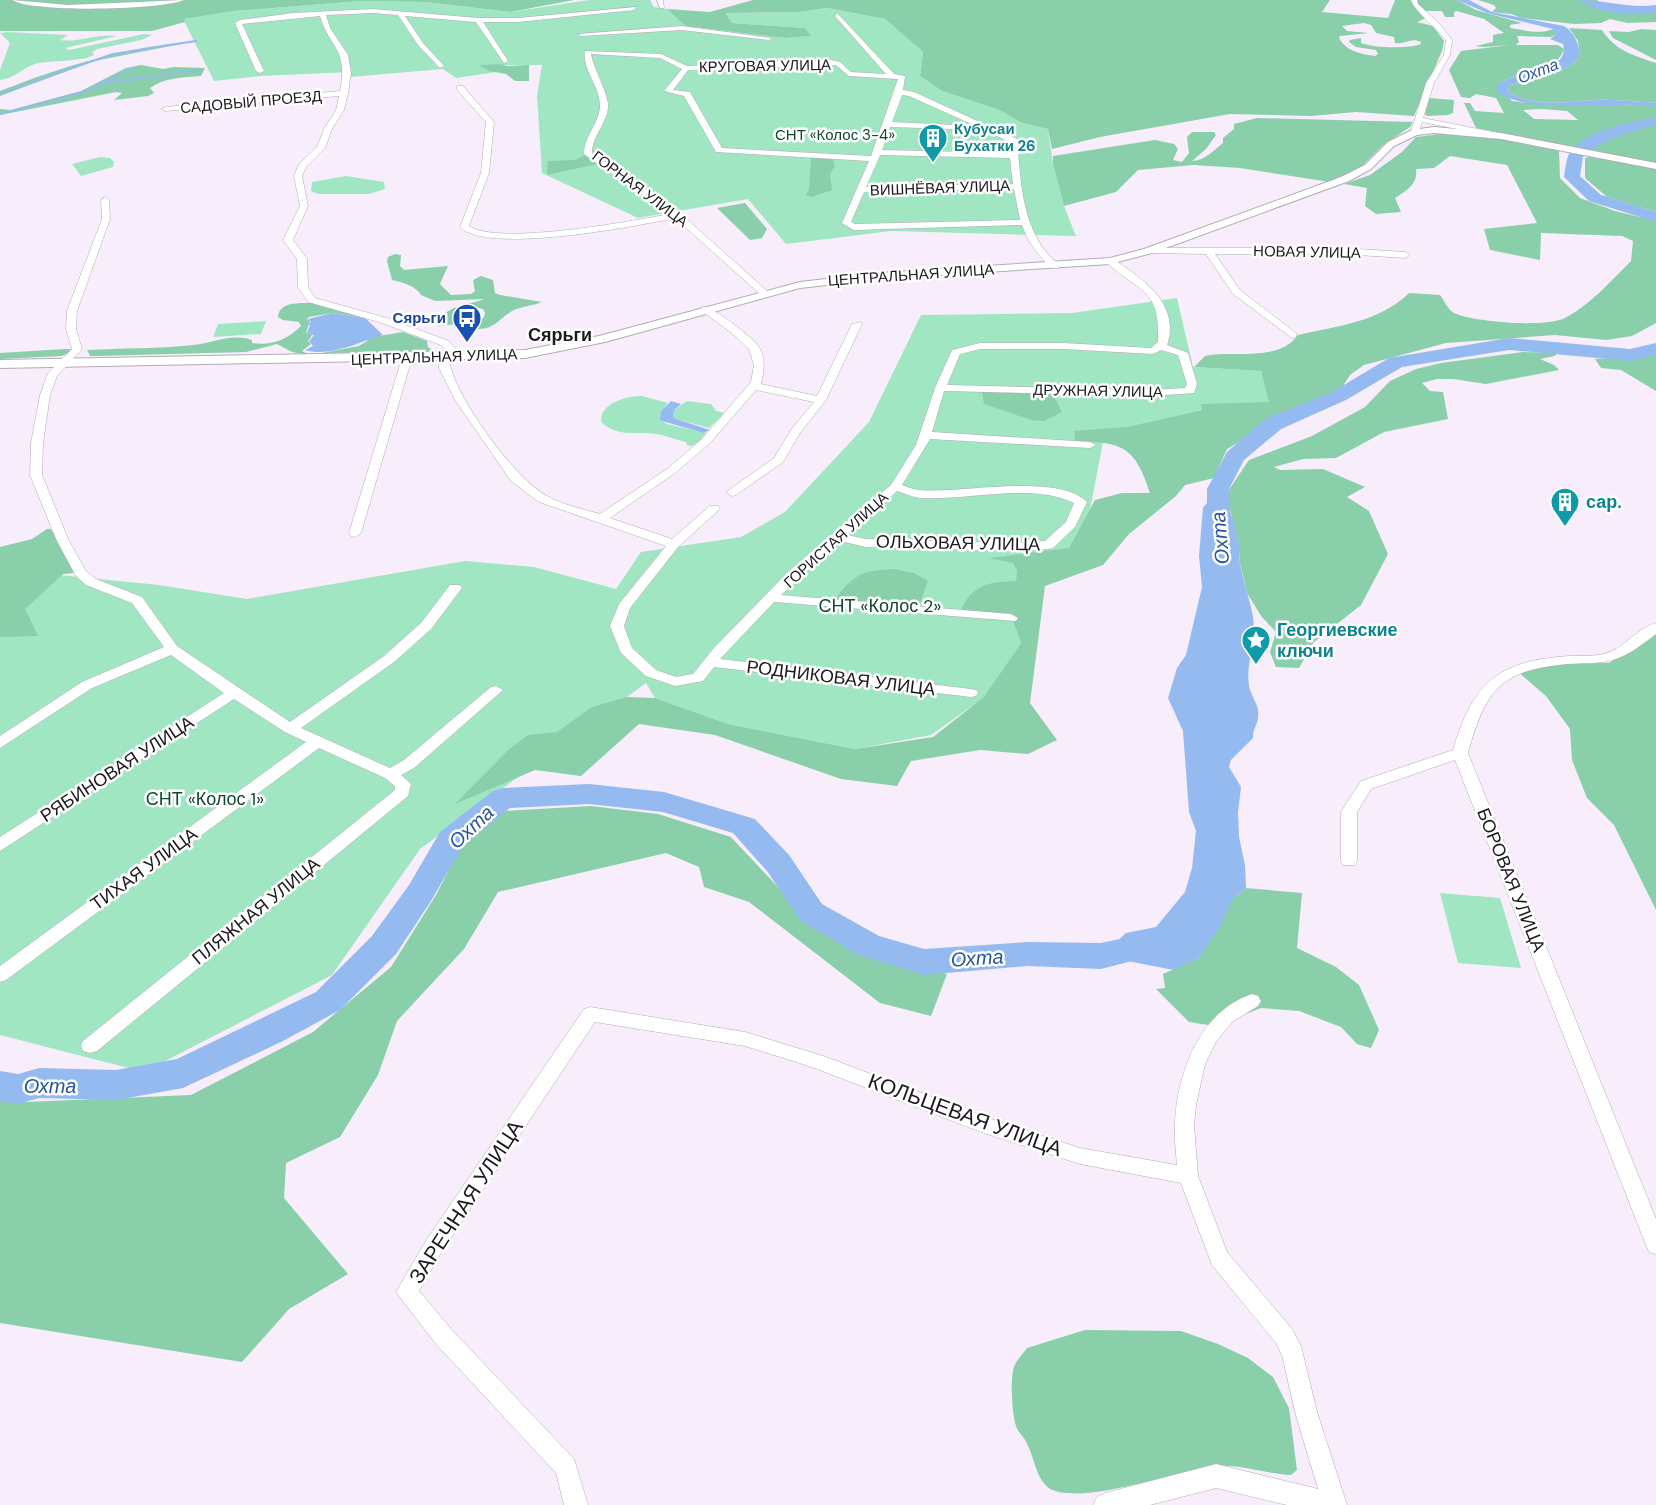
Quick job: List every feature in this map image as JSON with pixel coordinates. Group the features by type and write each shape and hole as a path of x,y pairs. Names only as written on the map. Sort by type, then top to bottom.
{"street":[{"path":"15,0 25,5 50,7 126,5 181,0"},
{"path":"1414,0 1415,5 1438,26 1449,40 1447,55 1430,83 1415,132 1452,130 1501,136"},
{"path":"260,71 238,23 245,20 373,11 478,20 519,20 634,8"},
{"path":"322,14 327,28 347,61 340,94 340,110 328,129 321,148 302,166 298,176 304,206 288,240 302,259 303,287 311,300 383,320 446,343 452,351 447,357 444,369 462,401 514,478 543,499 674,544 714,509"},
{"path":"401,14 420,44 440,66"},
{"path":"564,15 581,34 587,52 661,56 686,68"},
{"path":"837,15 892,76 902,78 876,156 846,223 854,227 1026,222"},
{"path":"478,20 504,61"},
{"path":"581,34 682,28 769,38"},
{"name":"ГОРНАЯ УЛИЦА","path":"587,52 590,69 604,103 602,117 588,143 588,154 677,215 764,293"},
{"name":"КРУГОВАЯ УЛИЦА","path":"876,156 720,150 687,94 668,91 686,68 831,62 838,63 849,74 892,76"},
{"path":"460,88 490,122 485,173 464,227 469,231 513,237 632,224 677,215"},
{"path":"899,92 911,94 1014,141 1012,156 1026,222 1031,237 1046,259 1055,266"},
{"name":"САДОВЫЙ ПРОЕЗД","path":"165,109 340,94"},
{"path":"1418,119 1656,166"},
{"path":"886,124 990,130"},
{"name":"ЦЕНТРАЛЬНАЯ УЛИЦА","path":"0,364 525,354 572,346 764,293 848,279 1110,261 1148,251 1345,179 1368,167 1391,144 1415,132"},
{"path":"876,156 1012,156"},
{"name":"ВИШНЁВАЯ УЛИЦА","path":"861,190 1019,186"},
{"path":"105,200 106,219 72,311 71,329 77,349 52,375 45,395 38,443 36,475 59,531 81,573 91,582 137,600 172,649 234,693 290,729 390,774 409,764 496,690"},
{"name":"НОВАЯ УЛИЦА","path":"1148,251 1342,251 1406,255"},
{"path":"1209,251 1236,292 1292,335"},
{"path":"1110,261 1158,298 1165,322 1163,343 1159,346"},
{"path":"601,519 672,471 706,441 754,386 759,365 754,348 737,332 705,309"},
{"path":"732,492 779,460 795,432 821,400 857,324"},
{"name":"ГОРИСТАЯ УЛИЦА","path":"674,544 624,607 617,626 626,650 651,673 675,682 698,678 718,651 793,575 895,487 922,445 940,388 954,354 970,347 1063,346 1153,351 1159,346"},
{"name":"ДРУЖНАЯ УЛИЦА","path":"940,388 1150,393 1190,391 1192,384 1183,352 1159,346"},
{"path":"355,533 407,358"},
{"path":"754,386 821,400"},
{"path":"925,435 1090,445"},
{"name":"ОЛЬХОВАЯ УЛИЦА","path":"838,537 867,543 1022,547 1049,545 1071,524 1081,502 1067,495 995,490 919,494 895,487"},
{"path":"290,729 389,659 426,626 455,588"},
{"path":"772,598 1011,618"},
{"path":"1349,861 1349,812 1366,785 1460,753 1467,728 1488,686 1516,668 1543,662 1613,656 1637,642 1656,627"},
{"path":"0,743 87,685 172,649"},
{"name":"РОДНИКОВАЯ УЛИЦА","path":"711,662 971,693"},
{"name":"РЯБИНОВАЯ УЛИЦА","path":"0,844 234,693"},
{"name":"ТИХАЯ УЛИЦА","path":"0,975 318,741"},
{"name":"БОРОВАЯ УЛИЦА","path":"1460,753 1656,1245"},
{"name":"ПЛЯЖНАЯ УЛИЦА","path":"90,1046 403,792 404,784 390,774"},
{"path":"1252,1001 1226,1017 1209,1037 1196,1064 1184,1125 1188,1176 1219,1257 1284,1336 1293,1353 1306,1412 1334,1504"},
{"name":"ЗАРЕЧНАЯ УЛИЦА","path":"576,1505 566,1467 444,1337 407,1292 434,1246 590,1014 745,1039"},
{"name":"КОЛЬЦЕВАЯ УЛИЦА","path":"745,1039 816,1061 988,1126 1080,1156 1188,1176"},
{"path":"1105,1505 1216,1476 1334,1504"}],"green space":[{"path":"0,0 574,0 510,12 426,2 361,1 234,11 184,19 185,22 152,31 0,31"},
{"name":"СНТ «Колос 3-4»","path":"589,0 650,0 654,7 667,9 685,26 786,38 810,36 805,28 732,23 724,13 799,12 827,8 885,19 923,52 920,76 942,91 999,110 1022,123 1048,129 1053,164 1064,206 1076,236 891,231 786,244 748,199 638,218 542,173 537,96 542,65 480,65 496,72 456,78 443,69 350,77 350,72 260,76 214,81 183,19 234,11 361,1 426,2 510,12"},
{"path":"753,0 1330,0 1322,12 1388,18 1395,0 1457,0 1476,10 1522,23 1510,25 1510,28 1537,32 1553,29 1558,34 1551,37 1517,36 1519,42 1516,45 1558,45 1564,49 1557,61 1552,64 1521,73 1499,83 1512,101 1653,106 1656,107 1656,119 1605,131 1577,148 1476,128 1464,103 1470,103 1475,111 1504,113 1496,98 1476,94 1470,98 1461,97 1449,70 1461,51 1510,45 1475,46 1493,42 1493,35 1504,33 1484,19 1457,11 1454,12 1454,17 1445,17 1442,11 1418,11 1426,18 1417,22 1433,26 1444,41 1442,51 1414,116 1356,112 1311,116 1230,114 1100,137 1052,149 1048,129 1022,123 999,110 942,91 920,76 923,52 885,19 827,8 799,12 725,13 732,23 805,28 811,36 786,38 685,26 667,9 710,12","holes":["1364,23 1371,25 1376,33 1394,37 1395,43 1414,40 1421,44 1408,47 1382,47 1361,43 1361,38 1350,40 1349,42 1356,47 1376,50 1378,54 1375,56 1354,51 1345,46 1340,36 1369,33 1347,31 1342,26","1523,110 1567,111 1578,120 1534,119"]},
{"path":"1478,0 1597,0 1609,8 1624,12 1656,10 1656,22 1627,23 1610,19 1601,23 1574,24 1522,18 1492,12 1496,8 1494,5"},
{"path":"1569,28 1602,30 1619,47 1656,63 1656,103 1620,100 1540,102 1517,97 1507,91 1510,85 1557,73 1580,57 1578,41"},
{"path":"1641,29 1656,30 1656,60 1613,38 1609,31 1629,32"},
{"path":"0,33 68,35 60,40 67,41 117,36 65,48 69,50 144,34 152,35 141,40 97,49 92,52 94,55 87,58 39,63 0,80 0,70 10,43"},
{"path":"196,41 94,61 0,96 0,91 48,73 96,59 145,48"},
{"path":"141,65 163,69 205,68 201,76 161,82 150,88 154,93 148,96 114,100 122,93 116,92 0,115 0,109 11,110 81,91 126,68"},
{"path":"479,65 529,65 529,81 515,81 506,74 489,71"},
{"path":"1429,98 1454,100 1453,113 1427,116 1425,113"},
{"path":"1257,118 1413,122 1410,127 1383,145 1362,166 1330,182 1240,168 1194,165 1138,170 1116,192 1064,206 1053,156 1155,140 1174,144 1178,149 1173,160 1182,162 1189,153 1187,137 1192,132 1214,132 1216,135 1206,149 1192,161 1196,161 1223,143 1223,138 1234,129 1234,124"},
{"path":"1656,122 1656,163 1590,150 1622,131"},
{"path":"1448,133 1491,137 1559,151 1560,178 1580,198 1615,211 1656,221 1656,323 1632,336 1606,340 1555,335 1446,343 1364,365 1350,375 1341,389 1320,403 1301,407 1227,449 1214,478 1185,485 1176,496 1129,534 1103,565 1045,586 1030,703 1057,740 1028,754 980,750 911,761 897,786 841,779 715,735 639,724 581,776 535,770 455,804 508,750 528,735 557,732 592,707 627,697 655,698 728,724 855,749 933,737 984,697 1021,643 1014,624 1014,615 961,611 970,595 982,586 1016,581 1017,570 1013,563 989,558 1069,548 1095,500 1122,493 1150,493 1139,465 1132,456 1124,450 1104,443 1075,441 1074,431 1126,427 1202,410 1201,404 1269,402 1261,371 1194,367 1205,356 1255,354 1279,349 1289,344 1298,335 1357,322 1385,311 1409,293 1440,295 1454,313 1477,319 1510,323 1556,321 1583,306 1631,261 1633,241 1622,236 1541,233 1540,260 1490,250 1484,229 1537,223 1507,165 1450,156 1434,168 1416,169 1413,183 1395,198 1401,212 1376,214 1365,206 1367,188 1344,184 1370,175 1402,152 1416,137"},
{"path":"584,155 597,164 547,175 548,161 575,160"},
{"path":"100,157 110,158 114,162 113,167 81,176 72,164"},
{"path":"811,158 833,159 835,166 830,174 832,190 812,197 806,195 809,189"},
{"path":"1585,158 1656,169 1656,212 1607,197 1585,178"},
{"path":"346,176 384,182 385,189 369,194 318,194 311,191 312,182"},
{"path":"745,203 767,229 762,238 750,240 717,208"},
{"path":"395,254 401,255 400,266 404,270 448,266 440,284 451,295 471,294 475,291 473,280 481,276 493,280 495,293 542,302 514,310 488,328 474,327 485,313 483,309 472,307 454,312 458,324 438,326 430,321 454,308 485,299 435,301 421,295 412,287 392,280 387,261 388,257"},
{"name":"СНТ «Колос 1»","path":"1177,298 1193,367 1261,371 1270,402 1202,410 1126,427 1103,442 1090,510 1069,548 1017,570 1014,624 1021,643 985,697 931,735 855,749 728,724 655,698 646,683 420,849 332,975 144,1072 0,1035 0,620 59,575 159,585 247,599 465,561 534,567 616,589 641,552 741,537 785,512 869,422 921,315 1072,313"},
{"path":"314,303 366,318 332,313 309,317 306,333 313,334 308,341 311,344 302,351 312,356 292,352 277,344 246,352 90,356 87,350 180,346 236,338 252,340 252,343 259,344 272,343 290,335 301,326 299,322 278,317 282,308 292,304"},
{"path":"266,321 261,334 213,337 218,324"},
{"path":"403,332 427,341 428,347 433,350 430,352 322,353 359,346 373,337"},
{"path":"76,349 62,356 0,359 0,353"},
{"path":"1523,352 1557,353 1555,356 1540,359 1554,365 1559,370 1486,384 1453,379 1437,379 1422,383 1430,391 1443,392 1448,419 1384,432 1336,458 1303,459 1274,467 1280,470 1323,469 1365,487 1347,497 1369,511 1388,554 1361,605 1314,642 1299,668 1276,667 1270,652 1276,632 1261,616 1247,593 1240,563 1238,540 1226,494 1249,460 1312,436 1365,407 1390,381 1416,369 1441,363"},
{"path":"1656,355 1656,391 1621,370 1601,368 1595,359"},
{"path":"982,392 1052,393 1062,412 1044,421 1031,420 984,404"},
{"path":"642,396 668,403 665,406 662,421 667,424 706,433 699,442 692,446 687,445 686,442 657,434 621,432 601,422 602,415 609,405 629,397"},
{"path":"687,401 711,404 716,411 725,413 709,428 676,419 673,416 674,410"},
{"path":"47,529 51,529 74,573 63,574 25,609 38,636 0,637 0,547 32,539"},
{"path":"894,569 914,573 928,581 919,606 834,600 853,579 873,571"},
{"path":"1656,633 1656,910 1614,825 1587,798 1572,760 1570,729 1546,696 1517,671 1560,661 1609,663"},
{"path":"591,806 658,814 731,837 806,917 856,948 918,968 947,974 931,1016 880,1003 749,902 704,887 699,867 666,853 498,892 464,949 397,1021 378,1075 340,1137 286,1163 284,1198 348,1274 289,1309 242,1362 0,1323 0,1098 26,1102 191,1095 313,1032 391,967 436,895 463,842 504,811"},
{"path":"1246,888 1302,893 1297,948 1336,967 1359,985 1379,1030 1371,1048 1357,1044 1341,1027 1299,1011 1261,1008 1215,1026 1189,1022 1156,989 1165,988 1163,974 1199,958 1232,900"},
{"path":"1440,893 1500,898 1521,968 1458,963"},
{"path":"1085,1330 1181,1331 1248,1358 1273,1377 1289,1408 1297,1470 1291,1475 1219,1466 1105,1491 1065,1493 1050,1489 1040,1478 1027,1443 1016,1426 1012,1396 1014,1367 1027,1348"}],"water":[{"path":"1457,0 1469,0 1492,12 1564,26 1573,35 1579,47 1580,57 1557,73 1510,85 1507,91 1517,97 1552,103 1606,100 1656,103 1656,107 1638,105 1549,106 1510,98 1495,90 1499,83 1521,73 1556,63 1564,52 1563,44 1550,39 1557,34 1553,29 1487,13"},
{"path":"1656,119 1656,122 1622,131 1590,150 1577,148 1605,131"},
{"path":"332,313 365,318 383,335 325,352 305,350 313,346 309,341 314,335 307,333 310,325 308,324 311,322 308,319"},
{"path":"671,401 681,404 674,410 673,416 676,419 710,430 704,433 662,421 661,411"},
{"path":"1218,489 1235,527 1239,543 1241,571 1254,626 1248,679 1258,709 1258,720 1253,738 1231,760 1229,767 1241,787 1238,812 1239,837 1245,865 1246,888 1232,900 1219,928 1199,958 1174,970 1101,956 1126,933 1156,927 1185,892 1192,868 1196,831 1189,812 1183,731 1168,698 1177,668 1186,655 1202,587 1199,556 1203,508"}],"waterway":[{"name":"Охта","path":"1586,0 1621,10 1656,9"},
{"path":"0,93 113,54 196,41"},
{"path":"0,114 86,91 134,68"},
{"path":"106,83 199,70"},
{"name":"Охта","path":"1656,121 1622,129 1596,140 1576,155 1572,177 1595,198 1656,217"},
{"name":"Охта","path":"1219,527 1218,489 1235,457 1273,424 1339,396 1396,362 1509,344 1630,355 1656,349"},
{"name":"Охта","path":"0,1086 18,1089 39,1083 116,1085 183,1073 328,1001 384,945 420,893 451,840 503,798 589,794 664,802 744,826 778,863 811,912 868,945 924,962 1028,954 1101,956 1139,947"}],"place":[{"name":"Кубусаи Бухатки 26","path":"933,164"},
{"name":"Сярьги","path":"467,344"},
{"name":"сар.","path":"1565,528"},
{"name":"Георгиевские ключи","path":"1256,666"}],"district":[{"name":"Сярьги","path":"560,335"}],"park label":[{"name":"СНТ «Колос 2»","path":"880,606"}]}
